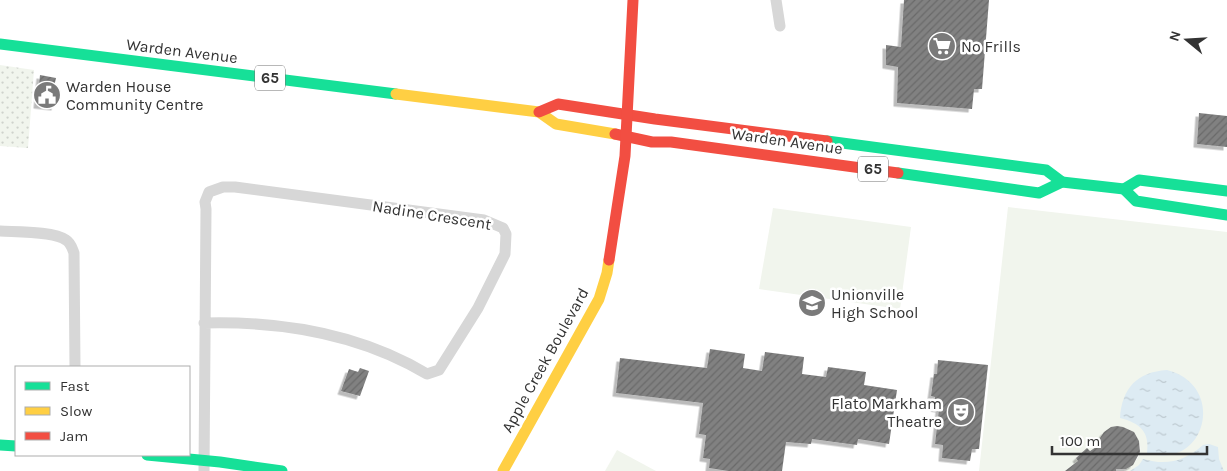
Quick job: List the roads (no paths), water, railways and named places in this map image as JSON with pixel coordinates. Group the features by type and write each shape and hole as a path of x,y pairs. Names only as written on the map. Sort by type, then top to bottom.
{"main road":[{"name":"Apple Creek Boulevard","path":"502,471 599,299 607,273 625,156 633,0"},
{"name":"Warden Avenue","path":"0,44 539,112 556,124 652,142 671,142 775,155 1039,193 1062,182"},
{"name":"Warden Avenue","path":"539,112 558,104 1009,164 1046,170 1062,182 1124,189 1139,180 1227,192"},
{"name":"Warden Avenue","path":"1124,189 1136,201 1227,215"},
{"path":"0,445 15,446"},
{"path":"152,456 204,466 282,471"}],"street":[{"path":"776,0 780,26"},
{"name":"Nadine Crescent","path":"204,323 277,325 339,337 374,349 427,374 433,373 439,370 478,308 505,254 506,234 503,228 484,220 234,188 214,189 208,192 205,202 204,323 204,466"},
{"path":"0,231 55,235 64,238 71,246 74,253 75,366"}],"water":[{"path":"1167,370 1186,379 1198,392 1203,408 1202,424 1196,439 1184,450 1168,455 1147,453 1148,446 1145,434 1138,426 1120,418 1121,407 1128,390 1139,378 1156,371"},
{"path":"1209,444 1218,447 1219,459 1224,471 1130,471 1139,465 1143,459 1160,462 1175,461 1189,455 1203,445"}],"place":[{"name":"No Frills","path":"942,46"},
{"name":"Warden House Community Centre","path":"47,95"},
{"name":"Unionville High School","path":"812,303"},
{"name":"Flato Markham Theatre","path":"961,412"}]}
